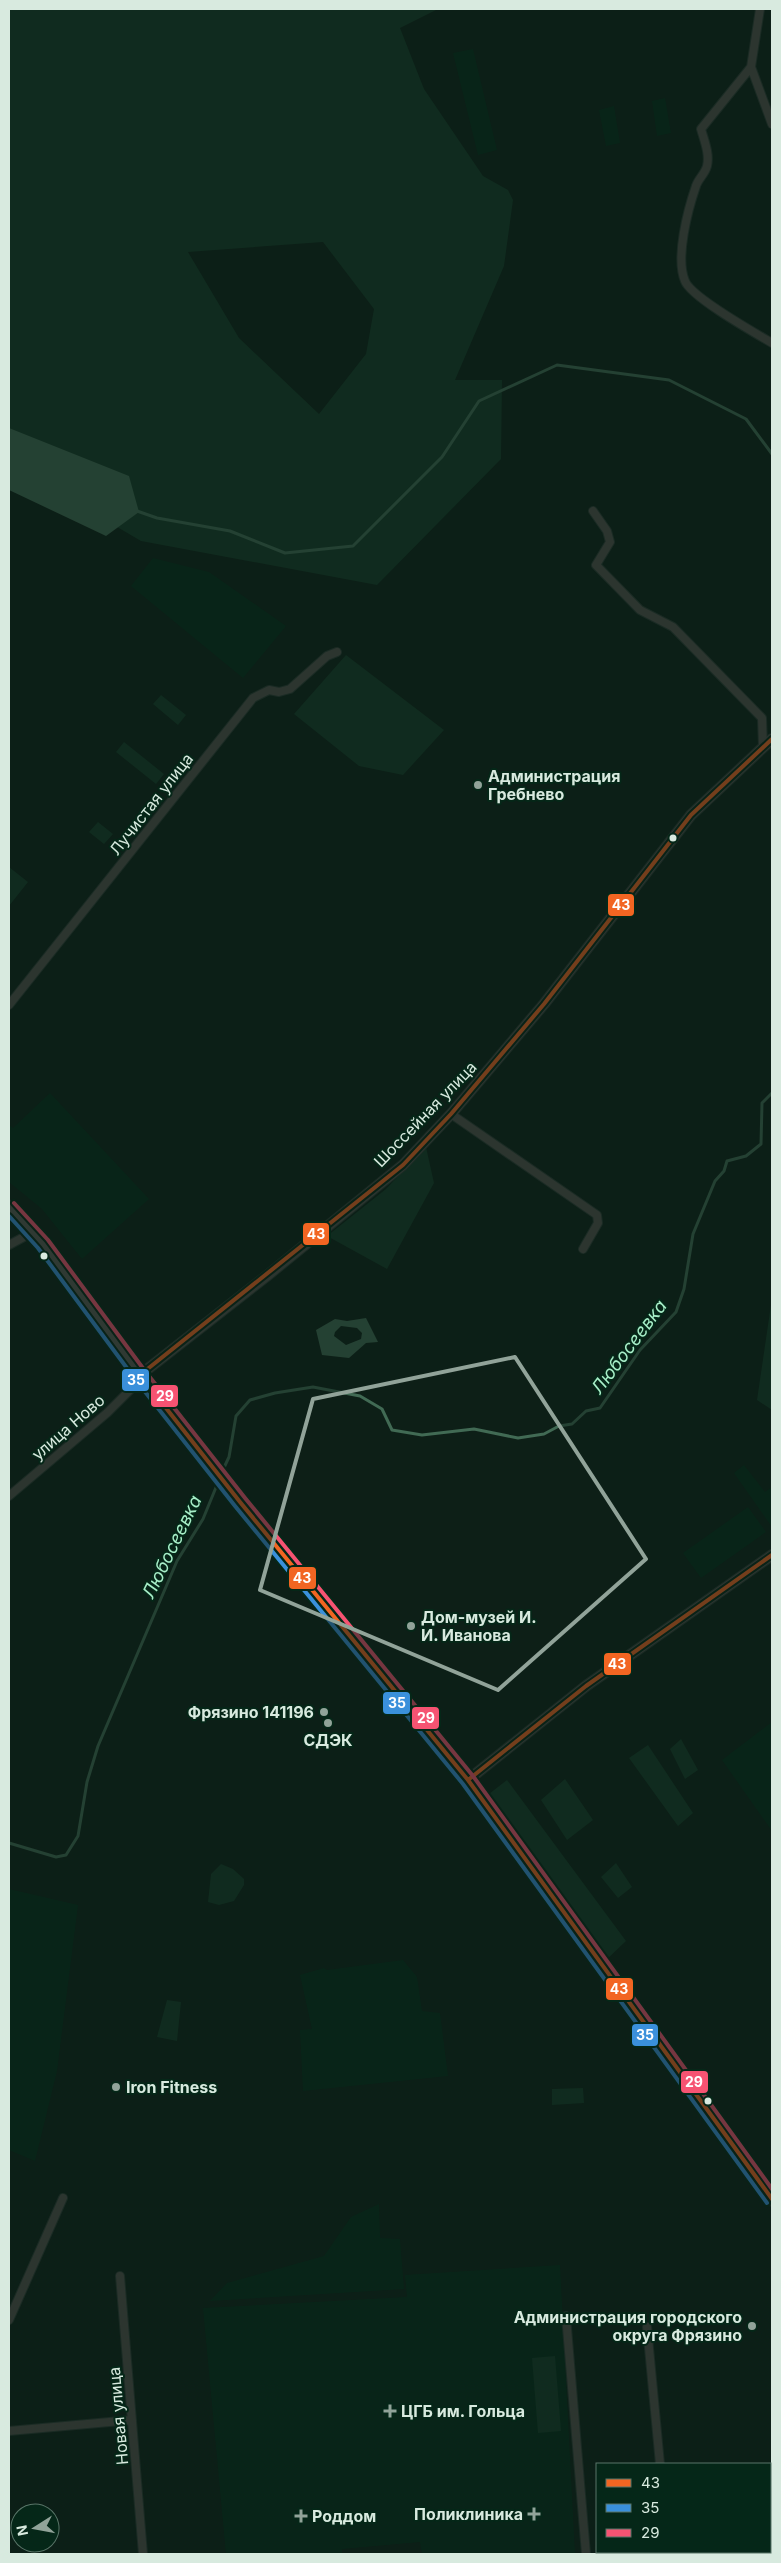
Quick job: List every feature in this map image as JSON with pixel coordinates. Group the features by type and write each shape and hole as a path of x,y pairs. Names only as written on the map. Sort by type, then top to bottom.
{"main road":[{"path":"9,1207 33,1232 140,1375 240,1502 468,1780 772,2199"}],"street":[{"path":"760,9 751,67 772,124"},
{"path":"751,67 701,129 708,152 707,167 696,185 686,224 682,257 685,282 695,292 731,318 772,343"},
{"path":"593,511 607,531 610,542 596,565 640,610 673,627 762,718 763,747"},
{"name":"Лучистая улица","path":"9,1005 253,698 269,690 279,692 290,689 327,656 337,652"},
{"name":"Шоссейная улица","path":"140,1375 373,1190 403,1164 451,1114 582,958 690,815 772,739"},
{"path":"451,1114 597,1215 598,1223 583,1249"},
{"path":"9,1245 33,1232"},
{"name":"улица Ново","path":"9,1496 107,1413 132,1388 140,1375"},
{"path":"468,1780 586,1686 772,1554"},
{"path":"9,2320 63,2198"},
{"name":"Новая улица","path":"120,2276 144,2554"},
{"path":"566,2316 586,2554"},
{"path":"647,2327 660,2463"},
{"path":"9,2431 132,2420"}],"highlighted area":[{"path":"515,1357 646,1559 498,1690 260,1590 313,1399"}],"shaded area":[{"path":"9,9 438,9 400,28 424,89 483,176 508,190 513,200 504,266 455,380 502,380 501,459 377,585 141,541 56,491 9,454","holes":["323,242 374,309 366,354 319,414 239,338 188,252"]},
{"path":"473,49 497,150 478,155 453,53"},
{"path":"665,98 671,133 657,136 652,101"},
{"path":"614,106 620,143 606,146 599,110"},
{"path":"9,428 129,476 139,512 106,536 9,490"},
{"path":"153,558 209,572 286,626 243,678 131,586"},
{"path":"346,655 444,730 403,775 359,766 294,714"},
{"path":"161,695 186,715 178,725 153,704"},
{"path":"124,742 164,774 156,784 116,752"},
{"path":"98,822 113,834 104,844 89,832"},
{"path":"9,867 28,882 9,906"},
{"path":"50,1093 149,1199 82,1259 42,1209 9,1182 9,1125 13,1128"},
{"path":"426,1147 434,1183 387,1269 327,1236 386,1189"},
{"path":"772,1298 772,1410 757,1400"},
{"path":"366,1318 378,1342 366,1343 349,1358 322,1355 316,1330 335,1319 347,1321","holes":["341,1326 357,1328 362,1333 361,1339 346,1345 334,1336"]},
{"path":"744,1465 765,1492 772,1487 772,1527 734,1473"},
{"path":"748,1507 766,1532 701,1578 683,1553"},
{"path":"772,1722 772,1831 722,1760"},
{"path":"681,1739 698,1770 685,1779 670,1749"},
{"path":"648,1745 693,1813 678,1826 629,1758"},
{"path":"565,1779 593,1820 567,1840 541,1800"},
{"path":"507,1780 626,1941 604,1962 485,1797"},
{"path":"616,1863 632,1887 618,1898 601,1877"},
{"path":"221,1864 233,1869 244,1879 244,1885 234,1901 219,1905 208,1902 211,1874"},
{"path":"9,1889 78,1905 57,2071 35,2161 9,2150"},
{"path":"403,1960 417,1977 422,2011 440,2013 448,2076 303,2091 300,2030 312,2029 300,1975 324,1968 327,1970"},
{"path":"167,2000 181,2002 177,2041 157,2037"},
{"path":"583,2088 584,2103 552,2105 552,2089"},
{"path":"379,2204 380,2238 400,2239 404,2289 210,2301 227,2283 324,2256 351,2217"},
{"name":"ЦГБ им. Гольца","path":"560,2265 575,2554 422,2554 420,2542 342,2549 342,2554 226,2554 203,2308 407,2297 405,2275"},
{"path":"555,2356 561,2431 538,2433 532,2358"}],"waterway":[{"path":"137,511 157,518 230,531 285,553 353,546 442,457 479,401 557,365 669,380 746,419 772,454"},
{"name":"Любосеевка","path":"221,1474 229,1457 236,1416 250,1400 275,1393 313,1387 360,1396 382,1409 392,1430 422,1435 474,1429 518,1438 544,1434 559,1426 572,1424 586,1411 600,1408 640,1350 676,1312 684,1289 693,1234 715,1181 724,1171 727,1161 746,1156 761,1144 762,1103 772,1093"},
{"name":"Любосеевка","path":"9,1843 56,1857 66,1855 78,1836 87,1782 98,1746 177,1561 203,1519 219,1480"}],"transit line":[{"name":"43","path":"140,1375 403,1165 451,1114 544,1004 691,815 772,739"},
{"name":"29","path":"14,1203 48,1240 145,1371 245,1498 473,1776 772,2189"},
{"name":"35","path":"9,1216 38,1248 135,1379 235,1506 463,1784 767,2203"},
{"name":"43","path":"140,1375 240,1502 468,1780 772,2199"},
{"name":"43","path":"468,1780 586,1686 772,1555"}],"place":[{"name":"Администрация Гребнево","path":"478,785"},
{"name":"Дом-музей И. И. Иванова","path":"411,1626"},
{"name":"Фрязино 141196","path":"324,1712"},
{"name":"СДЭК","path":"328,1723"},
{"name":"Iron Fitness","path":"116,2087"},
{"name":"Администрация городского округа Фрязино","path":"752,2326"},
{"name":"ЦГБ им. Гольца","path":"390,2411"},
{"name":"Поликлиника","path":"534,2514"},
{"name":"Роддом","path":"301,2516"}]}
